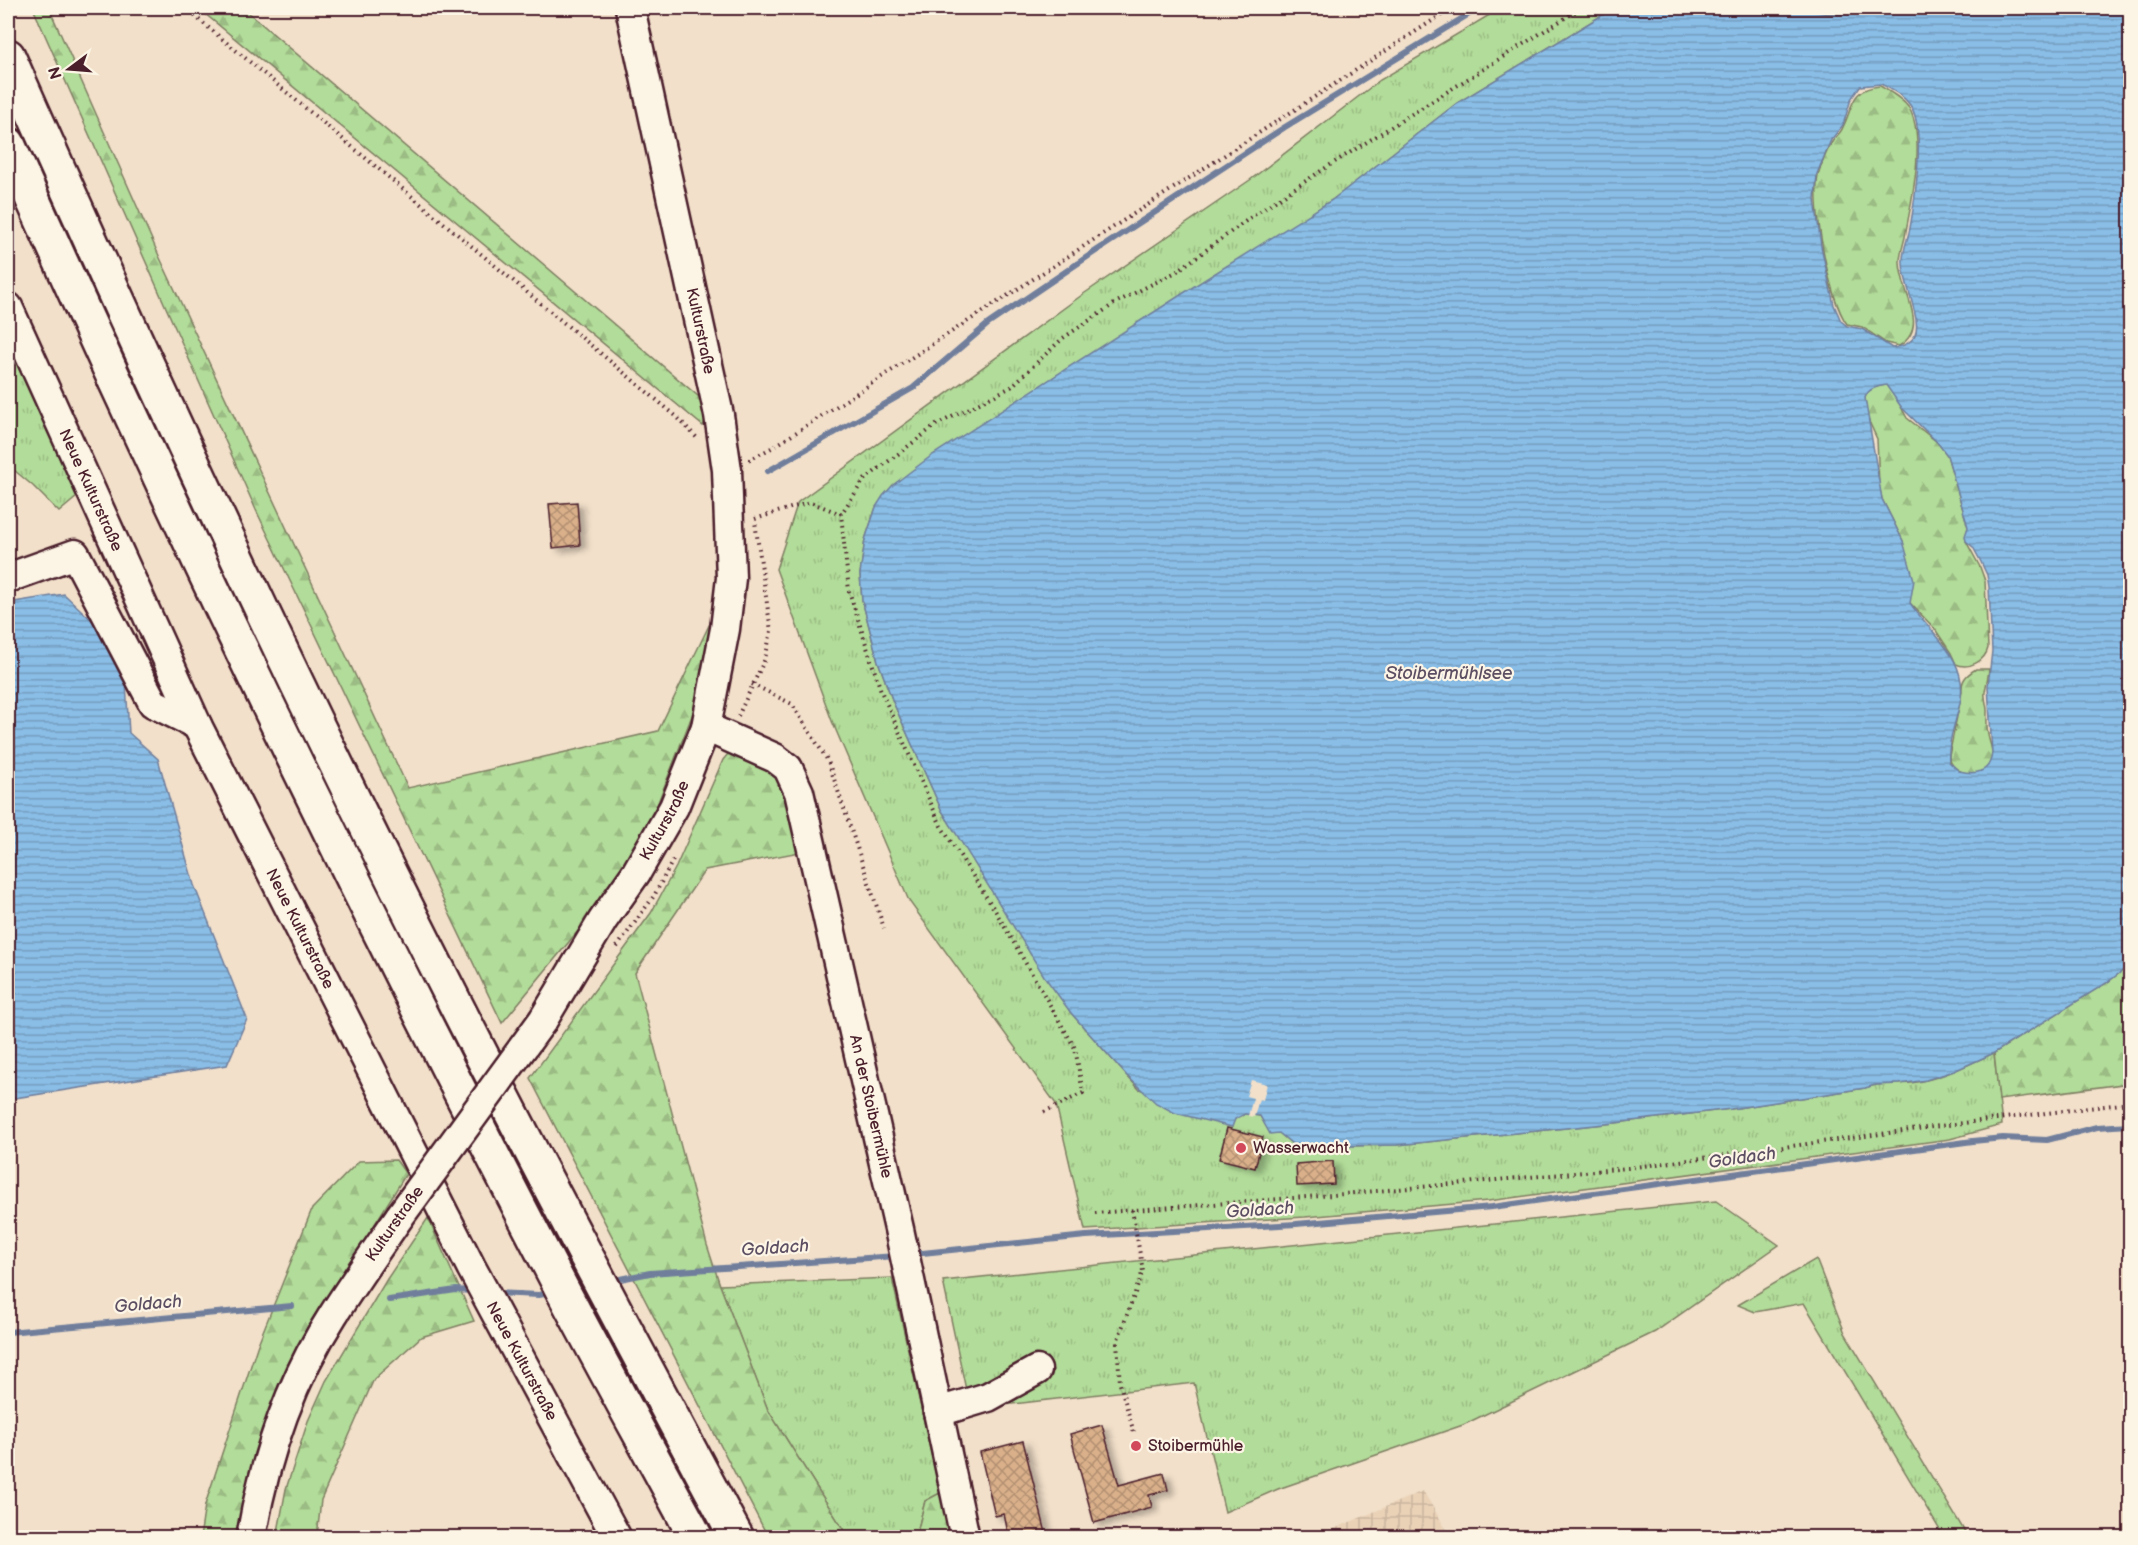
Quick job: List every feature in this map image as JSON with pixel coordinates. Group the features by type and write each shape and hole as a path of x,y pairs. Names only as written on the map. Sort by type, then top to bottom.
{"highway":[{"path":"8,56 183,442 326,743 476,1044 609,1300 737,1538"},
{"path":"8,144 145,446 293,757 446,1065 556,1278 696,1538"}],"street":[{"name":"Kulturstraße","path":"251,1538 267,1462 287,1406 303,1369 332,1317 400,1216 543,1020 603,920 636,873 717,731 731,578 727,470 719,415 630,8"},
{"name":"Neue Kulturstraße","path":"8,307 197,725 471,1267 617,1538"},
{"path":"8,578 75,554 153,703 197,725"},
{"name":"An der Stoibermühle","path":"717,731 782,763 791,774 799,792 909,1278 964,1538"},
{"path":"938,1412 988,1397 1037,1370"}],"path":[{"path":"185,8 675,416 727,470 775,446 1452,8"},
{"path":"1044,1112 1083,1093 1075,1048 996,912 941,826 881,692 849,591 842,514 864,480 936,425 1011,387 1063,338 1117,302 1176,272 1254,215 1327,167 1581,8"},
{"path":"755,519 810,502 842,514"},
{"path":"717,731 752,684 765,659 771,631 753,508"},
{"path":"752,684 792,704 828,761 884,928"},
{"path":"1095,1213 1333,1195 1628,1168 2130,1103"},
{"path":"1132,1210 1143,1270 1118,1342 1120,1384 1134,1432"}],"shaded area":[{"path":"1423,1491 1451,1537 1308,1537 1324,1533"}],"green space":[{"path":"33,8 49,8 160,258 408,788 658,731 713,617 695,708 657,805 621,869 592,914 502,1023 256,510"},
{"path":"198,8 243,8 712,408 703,426"},
{"path":"1501,8 1614,8 1457,103 1332,200 893,485 876,507 865,540 860,574 862,600 878,661 893,702 942,811 1071,1013 1139,1089 1235,1119 1245,1114 1260,1116 1268,1129 1279,1133 1296,1147 1397,1145 1615,1123 1731,1109 1876,1085 1911,1083 1943,1075 1994,1053 2002,1125 1950,1139 1488,1201 1305,1217 1085,1230 1056,1104 909,901 832,721 776,569 798,502 1082,295 1250,180 1380,80"},
{"path":"1880,86 1906,104 1914,121 1917,135 1914,185 1900,262 1901,273 1912,308 1913,329 1908,338 1899,346 1886,343 1862,327 1847,324 1840,312 1828,275 1817,208 1818,176 1833,140 1842,129 1854,99 1863,91"},
{"path":"8,328 84,491 59,512 8,465"},
{"path":"1886,385 1893,392 1907,418 1937,442 1947,455 1968,527 1966,541 1985,581 1988,648 1984,657 1971,665 1956,664 1935,629 1910,603 1903,541 1882,499 1879,485 1877,439 1867,417 1865,398 1867,392 1875,387"},
{"path":"1976,669 1989,669 1985,694 1987,732 1992,756 1987,768 1968,773 1955,768 1949,756 1962,684 1967,676"},
{"path":"732,753 777,772 800,852 705,870 635,973 707,1245 720,1285 768,1410 848,1537 768,1537 530,1078 651,913 676,867 723,760"},
{"path":"2130,965 2130,1083 1999,1100 1994,1053 2108,982"},
{"path":"396,1160 406,1174 309,1330 239,1537 200,1538 205,1505 258,1344 312,1209 359,1161"},
{"path":"1716,1201 1779,1245 1655,1332 1463,1425 1278,1489 1225,1512 1194,1383 970,1409 943,1281"},
{"path":"428,1218 474,1321 421,1337 374,1379 321,1500 317,1537 277,1537 286,1489 308,1421 326,1381 387,1279"},
{"path":"1816,1259 1845,1333 1968,1537 1944,1537 1804,1303 1755,1312 1738,1305"},
{"path":"892,1278 940,1493 925,1501 916,1537 848,1537 768,1410 720,1285"},
{"path":"940,1493 950,1537 916,1537 925,1501"}],"water":[{"name":"Stoibermühlsee","path":"1614,8 1805,8 1812,11 1845,14 1878,11 1885,8 2130,8 2130,965 2108,982 1994,1053 1954,1071 1926,1080 1875,1085 1731,1109 1397,1145 1296,1147 1279,1133 1270,1134 1260,1116 1245,1114 1235,1119 1232,1127 1175,1113 1156,1103 1127,1076 1071,1013 1044,976 942,811 893,702 878,661 862,600 860,574 865,540 876,507 893,485 931,456 1332,200 1457,103","holes":["1881,84 1901,96 1910,105 1915,115 1918,146 1914,200 1903,259 1916,329 1911,341 1892,348 1862,329 1847,326 1841,321 1834,305 1821,246 1815,199 1817,174 1831,140 1843,125 1851,99 1860,86","1886,385 1902,408 1947,455 1968,527 1966,541 1973,547 1987,575 1992,651 1988,686 1992,753 1988,765 1981,771 1971,773 1959,771 1949,762 1951,740 1962,688 1959,674 1947,648 1910,603 1914,580 1903,541 1882,499 1865,398 1871,390"]},
{"path":"64,594 100,628 126,683 129,733 158,759 194,885 247,1019 227,1065 8,1099 8,603"}],"pier":[{"path":"1251,1080 1267,1084 1263,1100 1259,1099 1254,1117 1248,1116 1253,1098 1246,1096"}],"building":[{"path":"577,502 580,545 553,548 549,504"},
{"name":"Wasserwacht","path":"1227,1128 1263,1137 1255,1168 1219,1159"},
{"path":"1333,1161 1334,1184 1297,1186 1296,1164"},
{"path":"1102,1425 1119,1485 1164,1473 1168,1490 1149,1495 1152,1507 1094,1523 1070,1434"},
{"path":"1023,1441 1047,1537 1045,1538 1009,1538 1004,1514 995,1516 980,1452"}],"waterway":[{"path":"768,471 913,388 988,324 1093,253 1285,127 1479,8"},
{"name":"Goldach","path":"913,1254 1086,1236 1296,1224 1492,1207 1973,1141 2003,1138 2047,1140 2097,1127 2130,1125"},
{"name":"Goldach","path":"611,1281 650,1273 896,1256"},
{"name":"Goldach","path":"389,1300 456,1290 473,1291"},
{"name":"Goldach","path":"495,1293 539,1295 554,1292"},
{"name":"Goldach","path":"8,1332 292,1306"}],"place":[{"name":"Wasserwacht","path":"1241,1148"},
{"name":"Stoibermühle","path":"1136,1446"}]}
